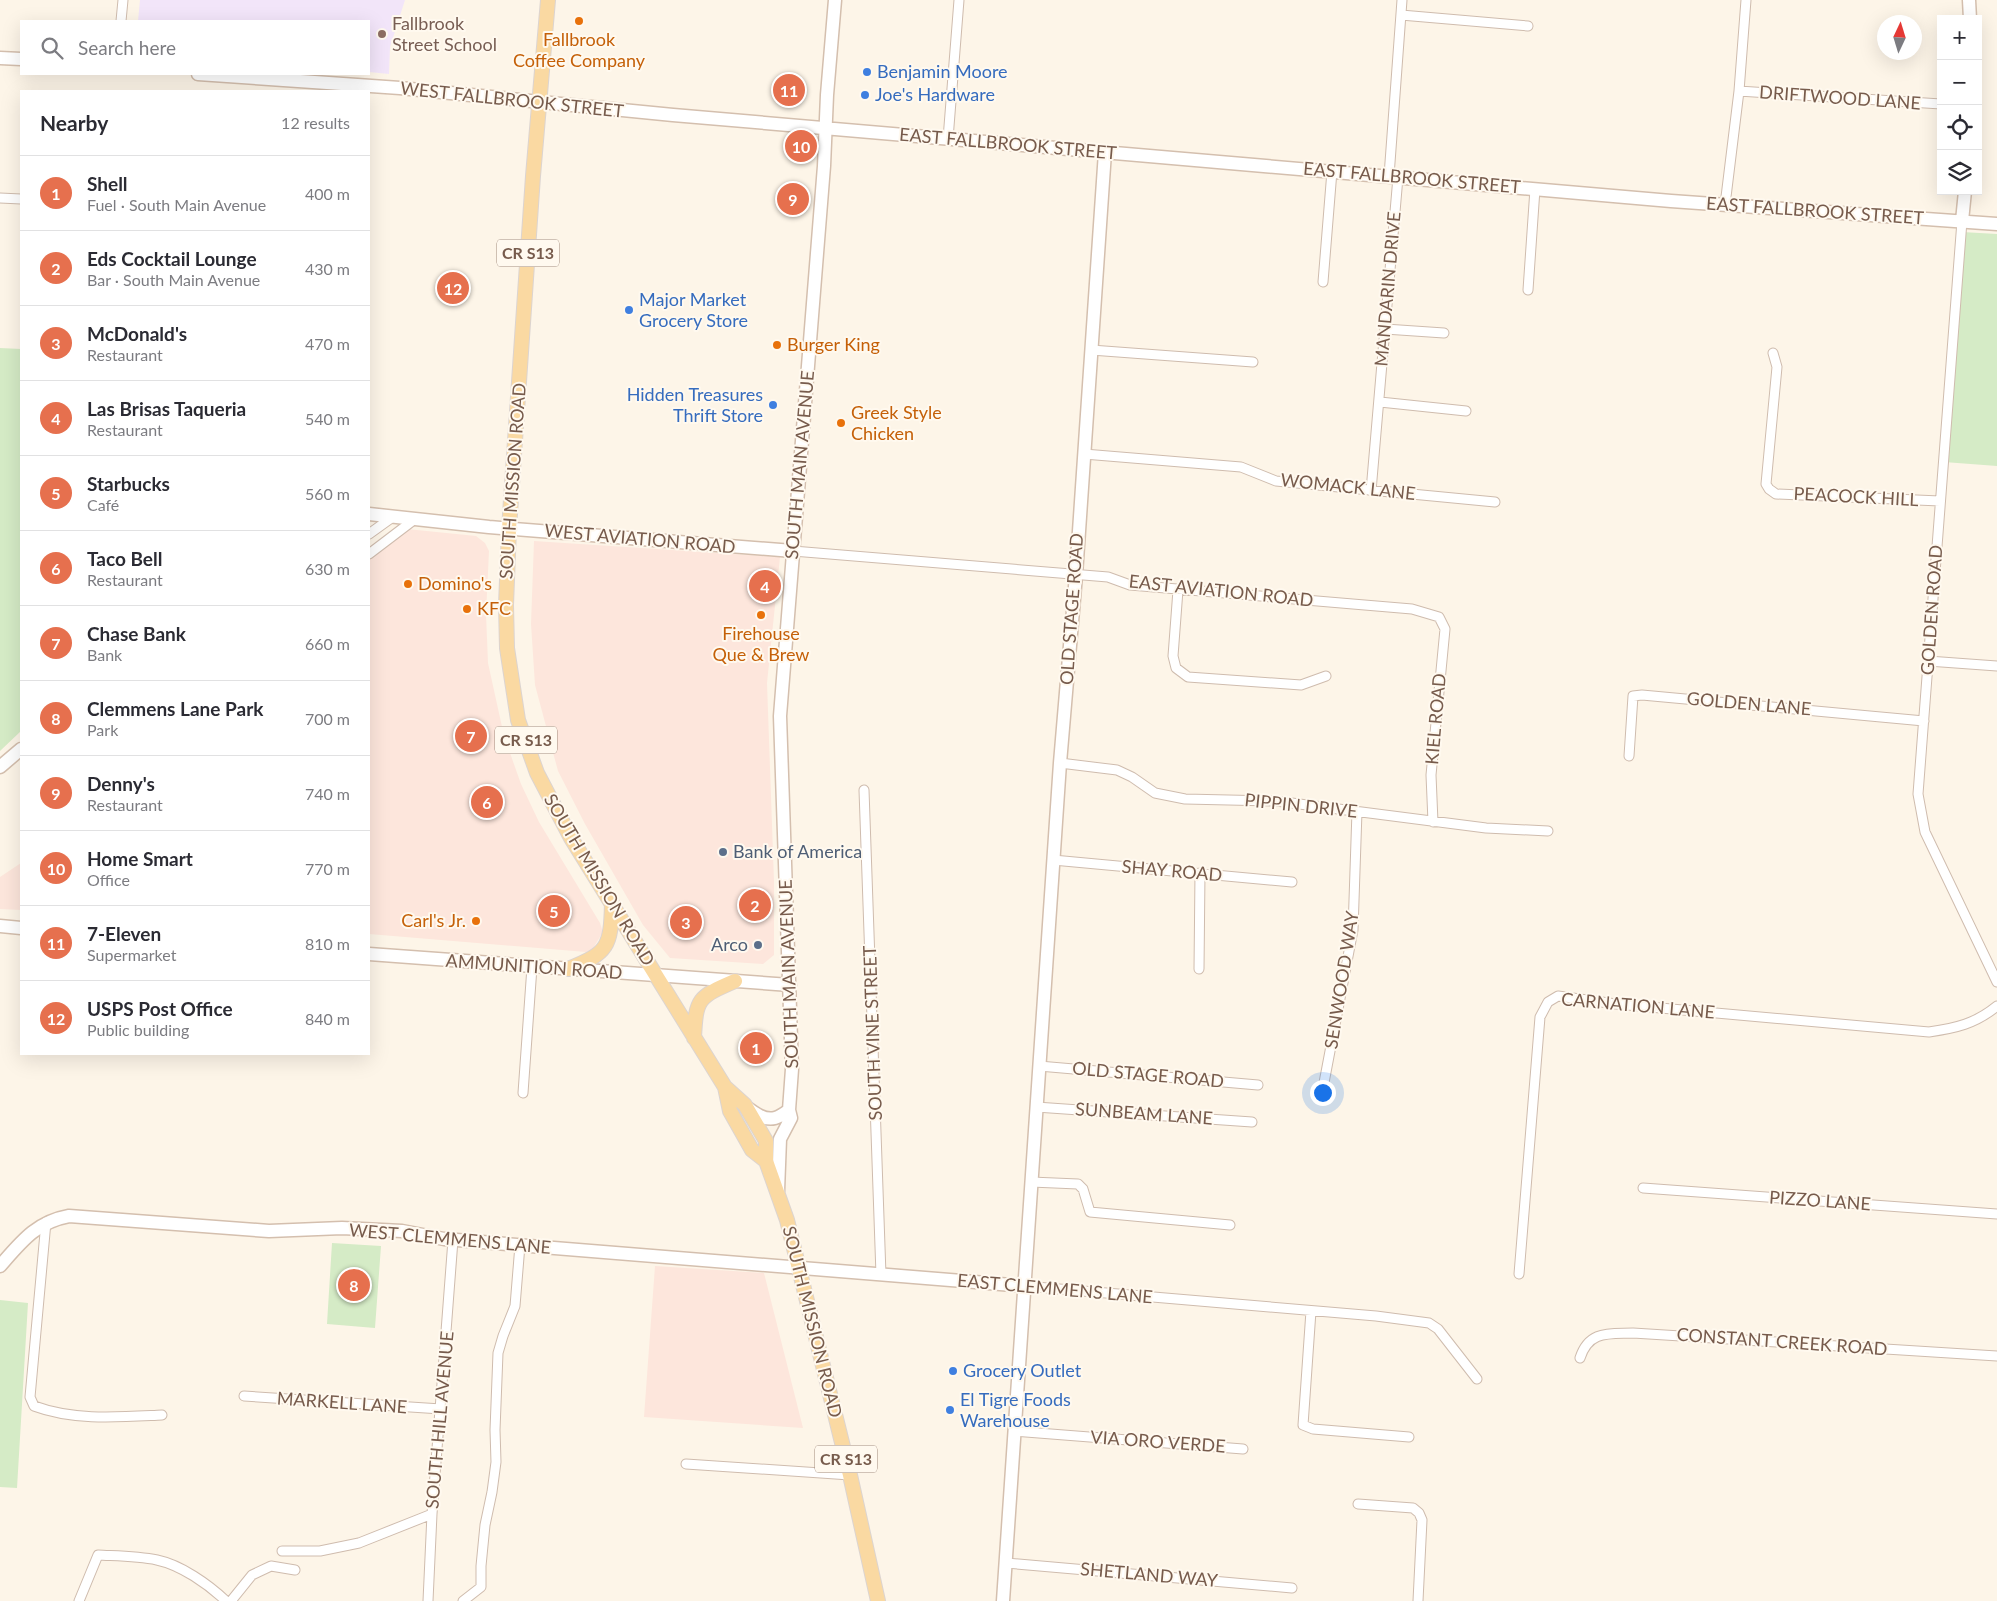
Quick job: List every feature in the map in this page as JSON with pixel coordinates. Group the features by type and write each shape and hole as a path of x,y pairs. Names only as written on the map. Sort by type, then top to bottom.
{"main road":[{"name":"SOUTH MISSION ROAD","path":"548,0 509,529 506,620 518,720 537,773 571,838 725,1087 744,1105 766,1141 766,1161 778,1193 799,1269 850,1475 878,1601"},
{"path":"568,969 587,961 602,952 606,947 612,925 612,903"},
{"path":"694,1038 695,1012 699,1002 705,996 735,981"},
{"name":"SOUTH MISSION ROAD","path":"725,1087 730,1111 752,1150 766,1161"}],"street":[{"path":"121,20 123,0"},
{"name":"SOUTH MAIN AVENUE","path":"778,1193 780,1139 792,1118 789,1110 792,1069 780,716 835,0"},
{"path":"948,139 959,0"},
{"name":"MANDARIN DRIVE","path":"1371,491 1380,402 1402,0"},
{"path":"1726,205 1739,91 1746,0"},
{"path":"1969,0 1970,15"},
{"path":"1401,15 1528,26"},
{"path":"0,58 20,59"},
{"name":"WEST FALLBROOK STREET","path":"207,75 328,88 400,88 539,103 826,129"},
{"name":"DRIFTWOOD LANE","path":"1739,91 1937,104"},
{"name":"EAST FALLBROOK STREET","path":"826,129 1726,205 1997,224"},
{"name":"OLD STAGE ROAD","path":"1003,1601 1053,860 1076,574 1105,152"},
{"path":"1324,282 1332,171"},
{"path":"1528,290 1535,189"},
{"path":"1962,221 1965,195"},
{"path":"0,198 20,199"},
{"name":"GOLDEN ROAD","path":"1962,221 1918,794 1925,832 1997,982"},
{"path":"1384,329 1444,333"},
{"path":"1091,350 1253,362"},
{"name":"PEACOCK HILL","path":"1772,353 1777,366 1766,484 1772,491 1776,494 1940,501"},
{"path":"1380,402 1466,411"},
{"name":"WOMACK LANE","path":"1084,454 1241,467 1276,481 1495,502"},
{"name":"WEST AVIATION ROAD","path":"370,514 509,529 793,551"},
{"path":"370,533 394,516"},
{"path":"370,553 415,519"},
{"name":"EAST AVIATION ROAD","path":"793,551 1076,574 1108,578 1130,585 1412,609 1440,617"},
{"path":"1178,590 1173,656 1176,668 1188,678 1301,685 1326,676"},
{"name":"KIEL ROAD","path":"1433,822 1431,775 1444,629 1440,617"},
{"path":"1928,661 1997,666"},
{"name":"GOLDEN LANE","path":"1629,756 1634,696 1642,695 1924,721"},
{"path":"0,768 20,750"},
{"name":"PIPPIN DRIVE","path":"1060,763 1117,770 1132,777 1155,793 1185,800 1276,801 1486,828 1548,831"},
{"name":"SOUTH VINE STREET","path":"864,790 882,1275"},
{"name":"SENWOOD WAY","path":"1324,1088 1352,930 1357,811"},
{"name":"SHAY ROAD","path":"1053,860 1292,882"},
{"path":"1199,969 1200,873"},
{"path":"0,926 20,928"},
{"name":"AMMUNITION ROAD","path":"370,954 790,985"},
{"path":"523,1093 532,967"},
{"name":"CARNATION LANE","path":"1520,1274 1540,1018 1548,1002 1558,996 1616,1004 1929,1032 1961,1027 1986,1015 1997,1006"},
{"name":"OLD STAGE ROAD","path":"1039,1066 1258,1085"},
{"path":"744,1105 752,1112 774,1119 789,1110"},
{"name":"SUNBEAM LANE","path":"1036,1107 1252,1122"},
{"path":"1031,1182 1078,1184 1083,1189 1090,1212 1230,1225"},
{"name":"PIZZO LANE","path":"1643,1188 1997,1214"},
{"name":"WEST CLEMMENS LANE","path":"0,1266 26,1237 46,1222 54,1218 69,1216 269,1231 342,1228 402,1231 453,1240 799,1269"},
{"path":"46,1222 30,1397 34,1406 50,1412 108,1418 162,1415"},
{"name":"SOUTH HILL AVENUE","path":"428,1601 432,1514 453,1240"},
{"path":"463,1601 481,1588 485,1525 496,1462 495,1430 498,1354 515,1306 520,1246"},
{"name":"EAST CLEMMENS LANE","path":"799,1269 1311,1311"},
{"path":"1409,1437 1313,1429 1303,1425 1311,1311 1429,1323 1438,1329 1477,1379"},
{"name":"CONSTANT CREEK ROAD","path":"1580,1358 1583,1348 1588,1342 1601,1334 1633,1333 1997,1356"},
{"name":"MARKELL LANE","path":"244,1396 441,1409"},
{"name":"VIA ORO VERDE","path":"1014,1431 1243,1449"},
{"path":"686,1464 850,1475"},
{"path":"1358,1504 1412,1508 1421,1515 1418,1601"},
{"path":"282,1550 320,1550 359,1543 432,1514"},
{"path":"79,1601 98,1555 158,1560 183,1570 218,1593 226,1601"},
{"name":"SHETLAND WAY","path":"1006,1563 1292,1588"},
{"path":"231,1601 252,1576 271,1566 296,1570"}],"shaded area":[{"name":"Fallbrook Street School","path":"140,0 405,0 390,47 389,74 370,72 370,20 138,20"},
{"path":"397,528 476,536 485,543 489,551 486,614 488,663 504,736 521,784 539,822 600,923 603,932 592,950 586,952 370,934 370,547"},
{"path":"534,541 780,557 767,683 774,881 774,955 763,964 670,958 643,925 585,824 558,771 535,685 531,624"},
{"path":"20,864 20,910 0,909 0,877"},
{"path":"655,1266 764,1273 803,1428 644,1417"}],"green space":[{"path":"1962,232 1997,234 1997,466 1944,462"},
{"path":"0,348 20,349 20,732 0,751"},
{"path":"332,1243 381,1246 375,1328 327,1324"},
{"path":"0,1300 28,1303 17,1488 0,1487"}],"place":[{"name":"Fallbrook Coffee Company","path":"579,21"},
{"name":"Fallbrook Street School","path":"382,34"},
{"name":"Benjamin Moore","path":"867,72"},
{"name":"7-Eleven","path":"789,90"},
{"name":"Joe's Hardware","path":"865,95"},
{"name":"Home Smart","path":"801,146"},
{"name":"Denny's","path":"793,199"},
{"name":"USPS Post Office","path":"453,288"},
{"name":"Major Market Grocery Store","path":"629,310"},
{"name":"Burger King","path":"777,345"},
{"name":"Hidden Treasures Thrift Store","path":"773,405"},
{"name":"Greek Style Chicken","path":"841,423"},
{"name":"Domino's","path":"408,584"},
{"name":"Las Brisas Taqueria","path":"765,586"},
{"name":"KFC","path":"467,609"},
{"name":"Firehouse Que & Brew","path":"761,615"},
{"name":"Chase Bank","path":"471,736"},
{"name":"Taco Bell","path":"487,802"},
{"name":"Bank of America","path":"723,852"},
{"name":"Eds Cocktail Lounge","path":"755,905"},
{"name":"Starbucks","path":"554,911"},
{"name":"Carl's Jr.","path":"476,921"},
{"name":"McDonald's","path":"686,922"},
{"name":"Arco","path":"758,945"},
{"name":"Shell","path":"756,1048"},
{"name":"Clemmens Lane Park","path":"354,1285"},
{"name":"Grocery Outlet","path":"953,1371"},
{"name":"El Tigre Foods Warehouse","path":"950,1410"}]}
